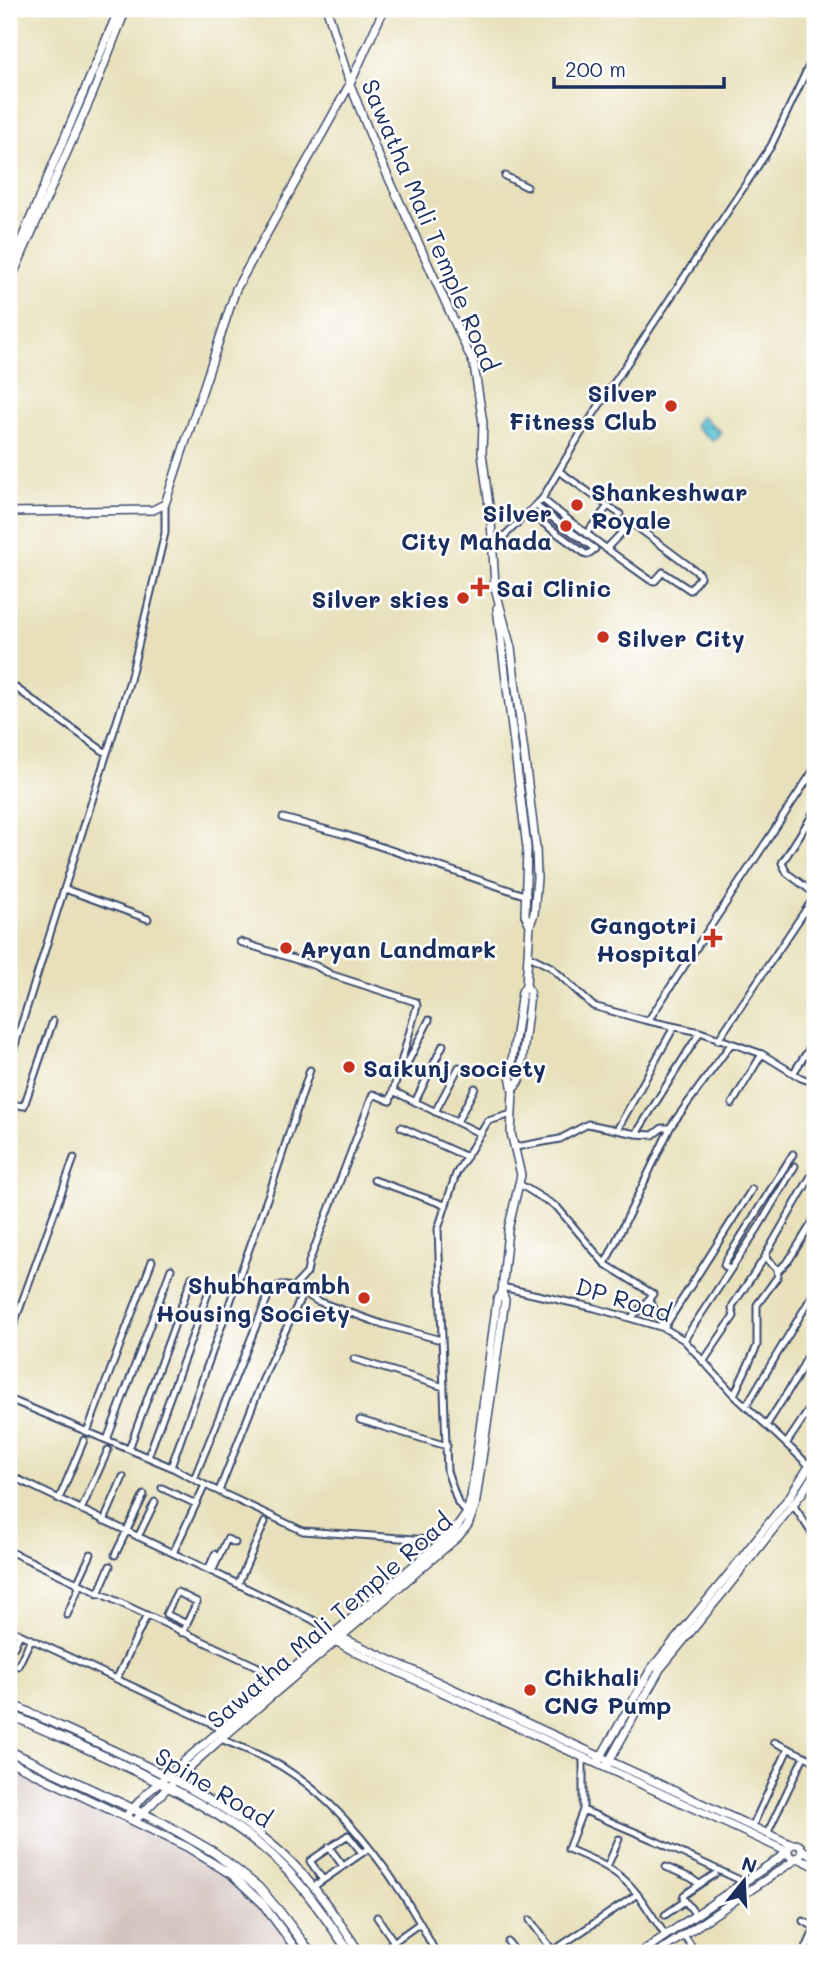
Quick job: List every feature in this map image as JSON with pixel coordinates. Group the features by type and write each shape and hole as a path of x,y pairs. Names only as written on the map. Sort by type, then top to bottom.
{"main road":[{"name":"Spine Road","path":"9,1714 158,1783 258,1843 305,1891 350,1953"},
{"path":"9,1751 163,1823 237,1868 268,1898 311,1953"},
{"path":"159,1833 163,1823"}],"street":[{"path":"9,284 90,91 120,9"},
{"path":"9,269 126,9"},
{"name":"Sawatha Mali Temple Road","path":"327,9 350,84 376,150 474,365 481,410 482,453 500,651 527,848 526,915 530,925"},
{"path":"9,1064 130,680 161,554 165,533 165,504 236,289 350,84 384,9"},
{"path":"492,548 538,502 559,471 581,433 771,146 815,53"},
{"path":"505,176 527,187"},
{"path":"559,471 620,514"},
{"path":"538,502 653,582 663,572 690,590 700,577 700,574 633,524 606,549"},
{"path":"528,512 587,555 595,549 538,502"},
{"path":"9,512 153,510 165,504"},
{"path":"586,534 608,506"},
{"name":"Sawatha Mali Temple Road","path":"126,1816 166,1776 221,1735 458,1537 469,1515 486,1440 505,1300 502,1289 508,1230 520,1185 520,1161 511,1133 513,1091 510,1075 522,992 526,985 530,925 534,914 537,878 536,848 511,648 494,584"},
{"path":"9,683 106,753"},
{"path":"648,1021 815,768"},
{"path":"718,1040 815,895 787,873 782,863 815,811"},
{"path":"284,818 346,835 527,896"},
{"path":"65,889 148,919"},
{"path":"240,942 413,1000 416,1004 390,1101 373,1094 303,1277 294,1287"},
{"path":"529,956 551,967 588,1003 648,1021 699,1032 762,1054 807,1082 815,1083"},
{"path":"426,1079 409,1068 407,1063 429,1020"},
{"path":"9,1104 24,1106 53,1021"},
{"path":"617,1130 674,1027"},
{"path":"635,1134 699,1032"},
{"path":"794,1072 815,1040"},
{"path":"604,1264 669,1128 731,1044"},
{"path":"415,1102 443,1045"},
{"path":"732,1104 762,1054"},
{"path":"435,1112 459,1067"},
{"path":"171,1466 272,1185 310,1070"},
{"path":"457,1122 475,1088"},
{"path":"393,1091 481,1134"},
{"path":"469,1515 457,1503 451,1486 441,1340 438,1229 456,1174 488,1121 512,1114"},
{"path":"516,1147 555,1141 588,1124 653,1135 662,1128 669,1128"},
{"path":"401,1127 467,1157"},
{"path":"730,1270 724,1265 725,1262 793,1154"},
{"path":"9,1338 74,1158"},
{"path":"684,1340 795,1166"},
{"path":"703,1362 734,1316 733,1304 765,1257 815,1169"},
{"path":"374,1180 445,1205"},
{"path":"520,1185 557,1207 604,1264 653,1294 631,1318"},
{"path":"664,1328 752,1189"},
{"path":"734,1395 757,1346 757,1305 815,1218"},
{"path":"765,1257 778,1271"},
{"path":"87,1432 152,1261"},
{"path":"107,1440 171,1269"},
{"path":"129,1449 192,1277"},
{"path":"148,1457 211,1285"},
{"path":"194,1479 271,1289 281,1285 294,1287 317,1301 382,1324 441,1340"},
{"name":"DP Road","path":"502,1289 664,1328 684,1340 734,1395 813,1470"},
{"path":"746,1406 815,1291"},
{"path":"219,1491 267,1369 304,1292"},
{"path":"649,1299 664,1328"},
{"path":"766,1426 815,1342"},
{"path":"355,1359 444,1387"},
{"path":"9,1399 171,1466 303,1531 442,1541"},
{"path":"786,1444 815,1401"},
{"path":"360,1420 447,1446"},
{"path":"59,1499 84,1440"},
{"path":"80,1510 108,1450"},
{"path":"607,1764 660,1668 792,1505 813,1470 815,1457"},
{"path":"599,1761 657,1659 700,1611 813,1470"},
{"path":"9,1475 311,1619 335,1638 583,1757 599,1761"},
{"path":"104,1521 124,1477"},
{"path":"173,1553 205,1485"},
{"path":"162,1488 196,1504"},
{"path":"115,1555 144,1494"},
{"path":"790,1496 792,1505 815,1538"},
{"path":"138,1537 155,1502"},
{"name":"Sawatha Mali Temple Road","path":"135,1821 282,1678 335,1638 469,1515"},
{"path":"238,1584 265,1522"},
{"path":"210,1571 227,1539 235,1543"},
{"path":"9,1551 282,1678"},
{"path":"67,1615 91,1554"},
{"path":"210,1571 215,1555"},
{"path":"98,1594 110,1566"},
{"path":"182,1633 187,1624 197,1602 177,1592 166,1614 187,1624"},
{"path":"117,1678 146,1617"},
{"path":"9,1629 209,1722 221,1735 298,1777 332,1808 368,1849 420,1923 436,1953"},
{"path":"9,1647 14,1647 20,1634"},
{"path":"335,1638 599,1761 767,1834 790,1848 792,1857 800,1854 815,1856"},
{"path":"19,1666 31,1639"},
{"name":"Spine Road","path":"9,1703 166,1776 264,1837 313,1887 360,1953"},
{"path":"774,1742 815,1761"},
{"path":"752,1827 788,1749"},
{"path":"767,1834 804,1756"},
{"path":"583,1757 583,1810 568,1849 607,1867 623,1879 666,1936"},
{"path":"9,1761 187,1847 232,1875 262,1903 299,1953"},
{"path":"607,1764 790,1848"},
{"path":"583,1810 744,1882"},
{"path":"323,1880 310,1861 329,1847 348,1835 362,1853"},
{"path":"607,1867 619,1839"},
{"path":"640,1953 790,1848 799,1845 800,1854 815,1866"},
{"path":"329,1847 343,1866"},
{"path":"313,1887 368,1849"},
{"path":"657,1953 800,1854"},
{"path":"666,1867 699,1884"},
{"path":"696,1915 684,1895 715,1874"},
{"path":"530,1920 551,1952 636,1895"},
{"path":"665,1915 685,1900"},
{"path":"377,1917 394,1942"},
{"path":"803,1921 815,1928 804,1953"},
{"path":"378,1953 420,1923"},
{"path":"674,1930 696,1953"},
{"path":"508,1942 517,1953"}],"shaded area":[{"path":"9,1766 167,1839 254,1897 298,1953 9,1953"}],"water":[{"path":"701,416 721,432 713,441 694,426"}],"place":[{"name":"Silver Fitness Club","path":"671,406"},
{"name":"Shankeshwar Royale","path":"577,505"},
{"name":"Silver City Mahada","path":"566,526"},
{"name":"Sai Clinic","path":"480,587"},
{"name":"Silver skies","path":"463,598"},
{"name":"Silver City","path":"603,637"},
{"name":"Gangotri Hospital","path":"713,938"},
{"name":"Aryan Landmark","path":"286,948"},
{"name":"Saikunj society","path":"349,1067"},
{"name":"Shubharambh Housing Society","path":"364,1298"},
{"name":"Chikhali CNG Pump","path":"530,1690"}]}
